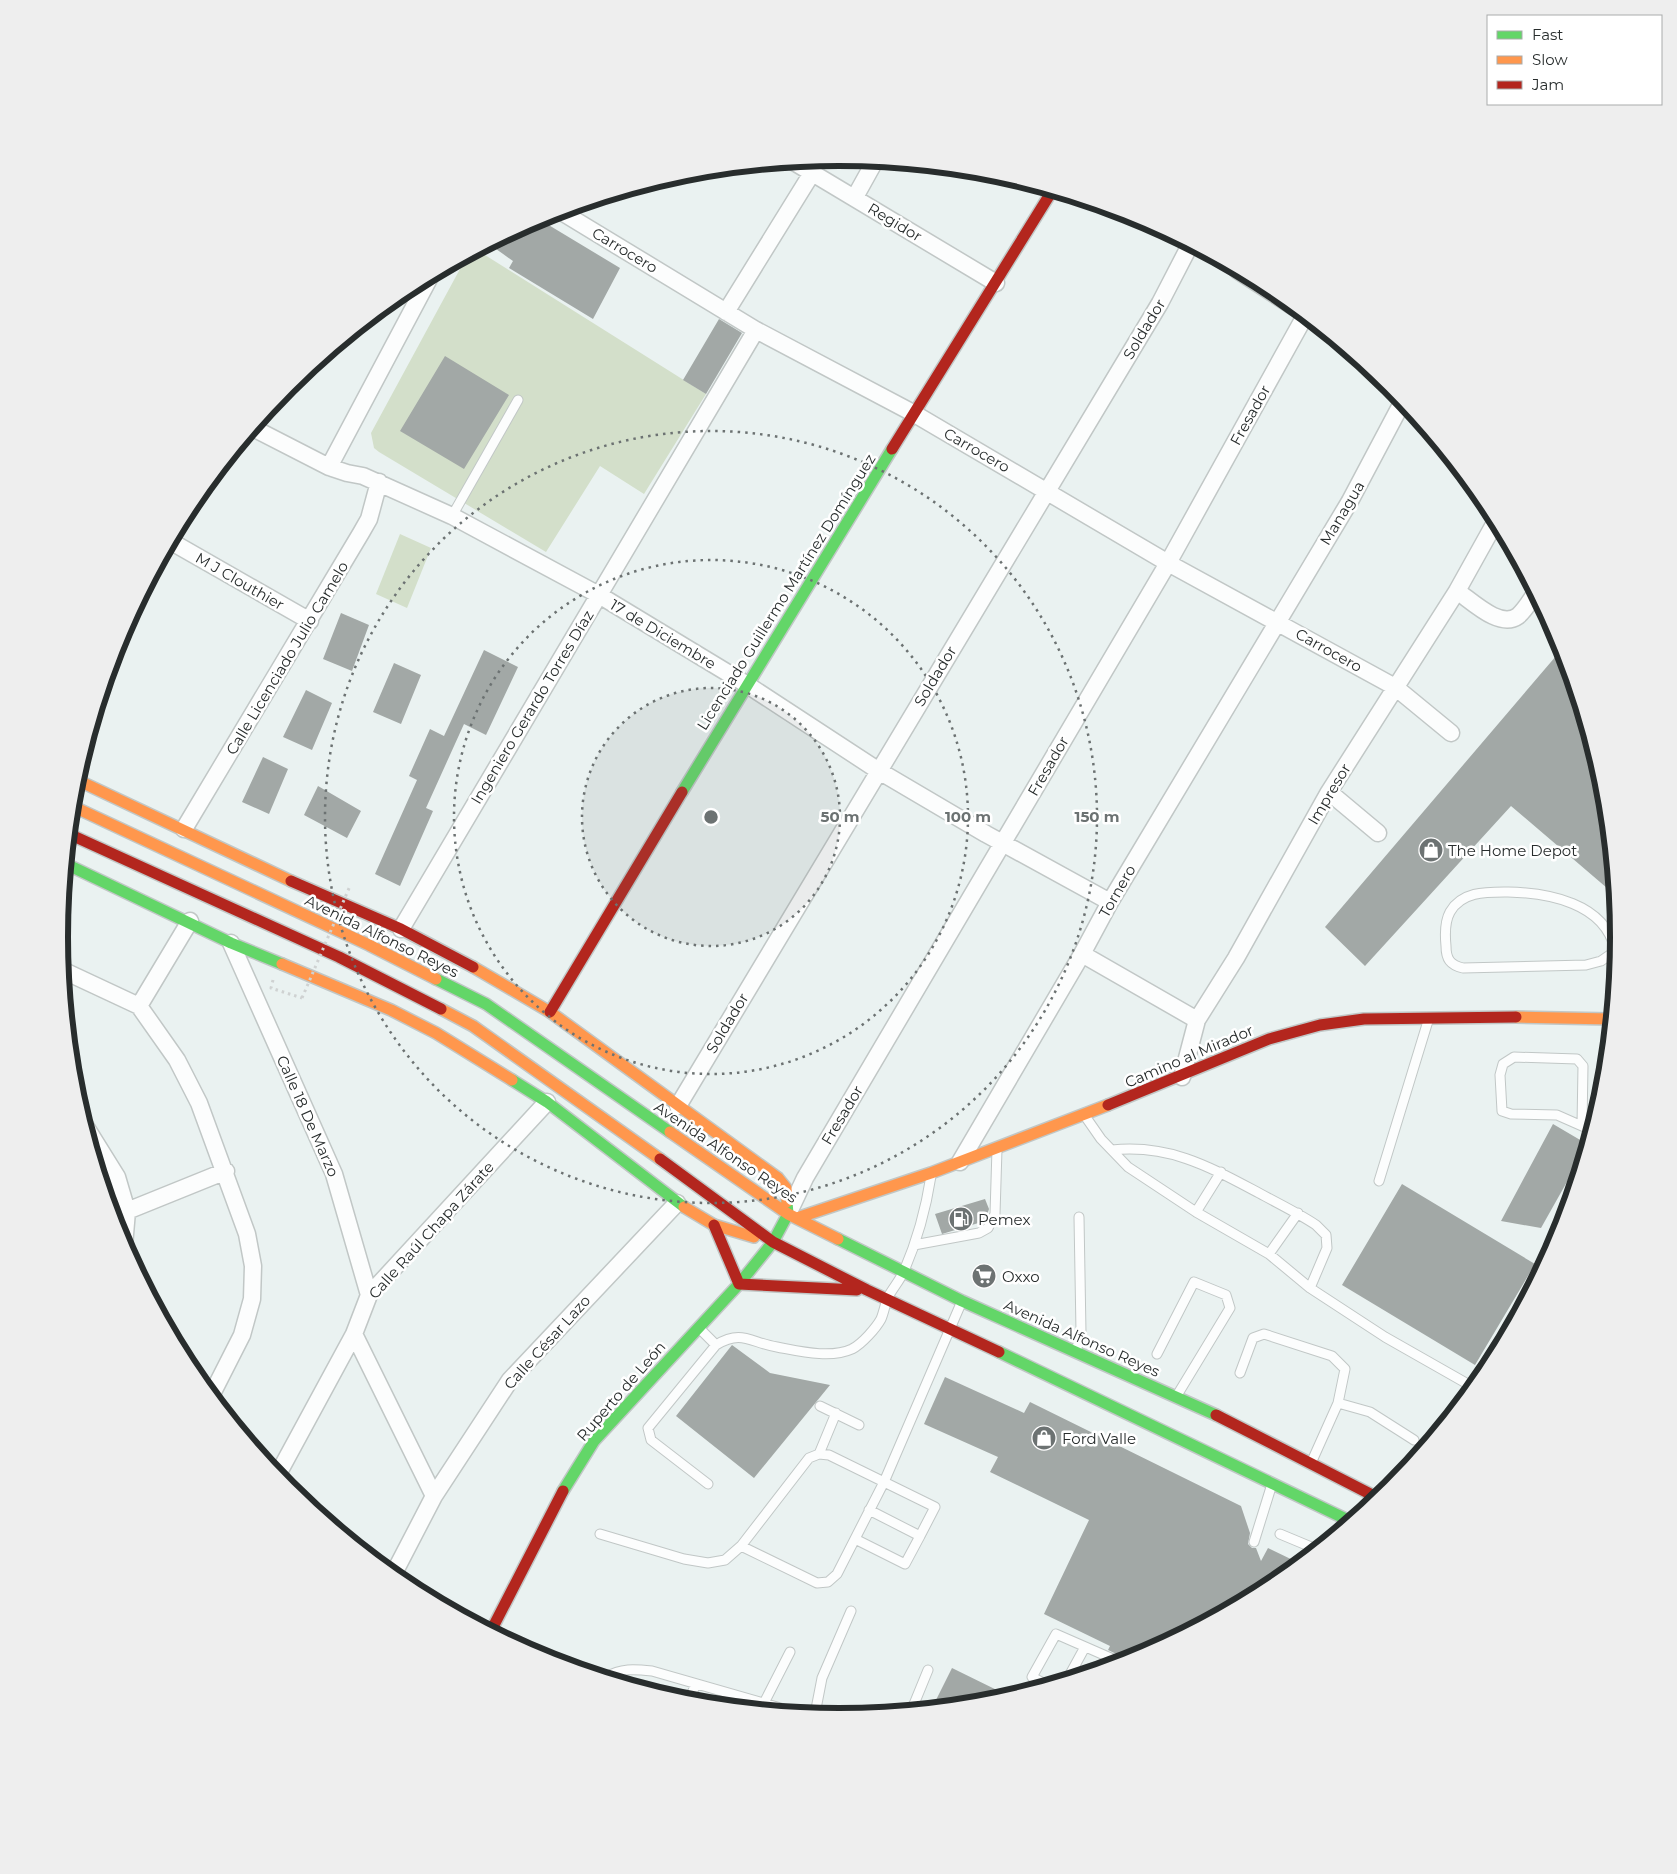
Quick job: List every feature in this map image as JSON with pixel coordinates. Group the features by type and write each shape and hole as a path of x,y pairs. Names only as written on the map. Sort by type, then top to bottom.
{"main road":[{"name":"Licenciado Guillermo Martínez Domínguez","path":"550,1012 746,684 1049,196"},
{"path":"83,783 306,888 401,929 461,960 550,1012 778,1178 786,1188 792,1216"},
{"name":"Avenida Alfonso Reyes","path":"78,809 369,945 486,1004 792,1216 962,1301 1176,1397 1312,1461 1371,1494"},
{"path":"74,836 377,976 473,1026 582,1102 773,1242 867,1290 888,1298 1345,1519"},
{"path":"71,866 190,921 231,943 391,1010 436,1033 547,1102 677,1203 714,1225 773,1242"},
{"path":"369,945 406,951"},
{"path":"424,954 461,960"},
{"path":"377,976 436,1033"},
{"name":"Camino al Mirador","path":"792,1216 931,1173 1182,1077 1269,1039 1320,1025 1364,1019 1605,1019"},
{"name":"Ruperto de León","path":"493,1626 570,1477 594,1441 739,1284 792,1216"},
{"path":"714,1225 739,1284 867,1290"}],"street":[{"name":"Regidor","path":"803,167 996,283"},
{"path":"855,198 872,167"},
{"path":"726,312 812,173"},
{"name":"Carrocero","path":"568,216 756,330 914,413 1168,563 1395,687 1451,733"},
{"name":"Soldador","path":"678,1106 1046,490 1160,303 1187,250"},
{"path":"329,467 425,287"},
{"name":"Fresador","path":"792,1216 805,1178 1168,563 1302,321"},
{"name":"Ingeniero Gerardo Torres Díaz","path":"401,929 756,330"},
{"name":"Managua","path":"1279,623 1350,501 1399,408"},
{"name":"17 de Diciembre","path":"258,430 329,467 378,482 452,516 599,595 746,684 879,771 1110,902"},
{"name":"Calle Licenciado Julio Camelo","path":"184,829 310,621 369,519 378,482"},
{"name":"Impresor","path":"1182,1077 1197,1020 1236,958 1328,792 1457,591 1492,529"},
{"name":"M J Clouthier","path":"175,544 310,621"},
{"path":"1457,591 1500,620 1510,621 1520,614 1531,599"},
{"name":"Tornero","path":"960,1162 1082,954 1110,902 1279,623"},
{"path":"1328,792 1378,833"},
{"path":"139,1006 190,921"},
{"name":"Calle 18 De Marzo","path":"231,943 334,1174 369,1295"},
{"path":"1082,954 1197,1020"},
{"path":"69,973 139,1006 177,1060 198,1102 226,1171 247,1234 253,1266 252,1299 242,1335 215,1389"},
{"name":"Calle Raúl Chapa Zárate","path":"281,1469 354,1334 369,1295 547,1102"},
{"path":"96,1143 117,1177 127,1211 125,1230"},
{"path":"127,1211 226,1171"},
{"name":"Calle César Lazo","path":"396,1568 434,1496 510,1380 677,1203"},
{"path":"354,1334 434,1496"}],"lane":[{"path":"452,516 518,400"},
{"path":"1609,957 1586,965 1463,968 1453,965 1447,956 1447,919 1460,902 1472,895 1485,892 1551,896 1570,902 1597,919 1610,934"},
{"path":"1379,1181 1428,1018"},
{"path":"1582,1125 1583,1066 1578,1059 1514,1057 1503,1064 1500,1075 1502,1111 1511,1114 1557,1115 1585,1127"},
{"path":"1084,1115 1101,1139 1128,1167 1196,1212 1269,1254 1310,1288 1385,1337 1467,1383"},
{"path":"914,1245 979,1233 988,1228 994,1214 997,1148"},
{"path":"1112,1150 1135,1148 1181,1156 1221,1172 1298,1213 1326,1235 1327,1248 1310,1288"},
{"path":"1196,1212 1221,1172"},
{"path":"708,1484 651,1440 648,1428 716,1345 728,1338 743,1336 768,1346 806,1352 834,1353 852,1348 863,1340 880,1320 888,1298 903,1272 914,1245 927,1199 931,1173"},
{"path":"1269,1254 1298,1213"},
{"path":"1076,1352 1080,1332 1079,1217"},
{"path":"1157,1354 1194,1282 1226,1295 1230,1308 1176,1397"},
{"path":"741,1546 817,1582 828,1582 837,1574 884,1482 962,1301"},
{"path":"698,1327 716,1345"},
{"path":"1240,1373 1253,1338 1264,1334 1332,1356 1345,1369 1338,1403 1312,1461"},
{"path":"1338,1403 1370,1412 1414,1440"},
{"path":"820,1406 859,1425"},
{"path":"819,1454 836,1413"},
{"path":"600,1534 684,1559 708,1563 725,1560 741,1546 809,1458 819,1454 829,1455 934,1507 905,1564 855,1539"},
{"path":"1254,1542 1272,1483"},
{"path":"869,1510 920,1536"},
{"path":"1280,1534 1311,1547"},
{"path":"816,1707 822,1678 851,1611"},
{"path":"1040,1681 1032,1677 1056,1634 1110,1658"},
{"path":"1072,1672 1085,1647"},
{"path":"764,1703 790,1652"},
{"path":"612,1674 633,1668 652,1671 767,1704"},
{"path":"915,1703 928,1670"},
{"path":"692,1694 696,1684"}],"path":[{"path":"302,998 350,886"}],"green space":[{"path":"483,254 706,394 644,494 600,466 546,552 379,452 374,448 371,433 463,264"},
{"path":"400,534 431,548 407,608 376,594"},
{"path":"101,1161 111,1181 112,1196"}],"building":[{"path":"546,224 620,268 593,319 509,268 513,261 494,248"},
{"path":"719,319 742,333 706,394 683,380"},
{"path":"445,356 509,395 464,469 400,431"},
{"path":"341,613 369,625 352,671 323,659"},
{"path":"484,650 518,667 486,735 464,724 426,808 433,811 400,886 375,874 417,780 409,776 430,729 444,736"},
{"name":"The Home Depot","path":"1556,656 1569,689 1595,787 1603,836 1608,889 1511,806 1365,966 1325,927"},
{"path":"394,663 421,675 401,724 373,712"},
{"path":"306,690 332,703 312,750 283,737"},
{"path":"263,757 288,769 269,814 242,802"},
{"path":"318,786 361,811 347,838 304,815"},
{"path":"1553,1124 1582,1141 1573,1171 1541,1228 1501,1221"},
{"path":"1402,1184 1535,1264 1475,1365 1342,1285"},
{"path":"985,1199 989,1209 985,1221 942,1234 935,1214"},
{"path":"732,1345 770,1373 830,1385 754,1478 676,1416"},
{"path":"945,1377 1024,1413 1030,1402 1241,1506 1250,1533 1248,1544 1252,1548 1256,1548 1261,1561 1268,1548 1293,1560 1224,1605 1180,1628 1118,1655 1108,1650 1110,1646 1044,1614 1089,1520 990,1472 998,1457 924,1424"},
{"path":"952,1668 999,1691 989,1693 935,1701"}],"traffic: fast":[{"path":"682,792 892,449"},
{"path":"71,866 231,943 282,964"},
{"path":"436,979 486,1004 670,1132"},
{"path":"512,1080 547,1102 684,1207"},
{"path":"563,1491 594,1441 739,1284 773,1242 788,1214 787,1202"},
{"path":"838,1239 962,1301 1216,1415"},
{"path":"999,1352 1345,1519"}],"traffic: slow":[{"path":"83,783 291,881"},
{"path":"78,809 369,945 436,979"},
{"path":"282,964 391,1010 436,1033 512,1080"},
{"path":"473,967 550,1012 778,1178 786,1188 787,1202"},
{"path":"441,1009 473,1026 660,1159"},
{"path":"1516,1017 1605,1019"},
{"path":"797,1218 931,1173 1108,1105"},
{"path":"670,1132 788,1214 838,1239"},
{"path":"684,1207 714,1225 754,1237"}],"traffic: jam":[{"path":"892,449 1049,196"},
{"path":"550,1012 682,792"},
{"path":"74,836 339,957 441,1009"},
{"path":"291,881 401,929 473,967"},
{"path":"1108,1105 1269,1039 1320,1025 1364,1019 1516,1017"},
{"path":"660,1159 773,1242 867,1290 999,1352"},
{"path":"714,1225 739,1284"},
{"path":"739,1284 857,1290"},
{"path":"1216,1415 1371,1494"},
{"path":"493,1626 563,1491"}],"place":[{"name":"The Home Depot","path":"1431,850"},
{"name":"Pemex","path":"961,1219"},
{"name":"Oxxo","path":"984,1276"},
{"name":"Ford Valle","path":"1044,1438"}]}
